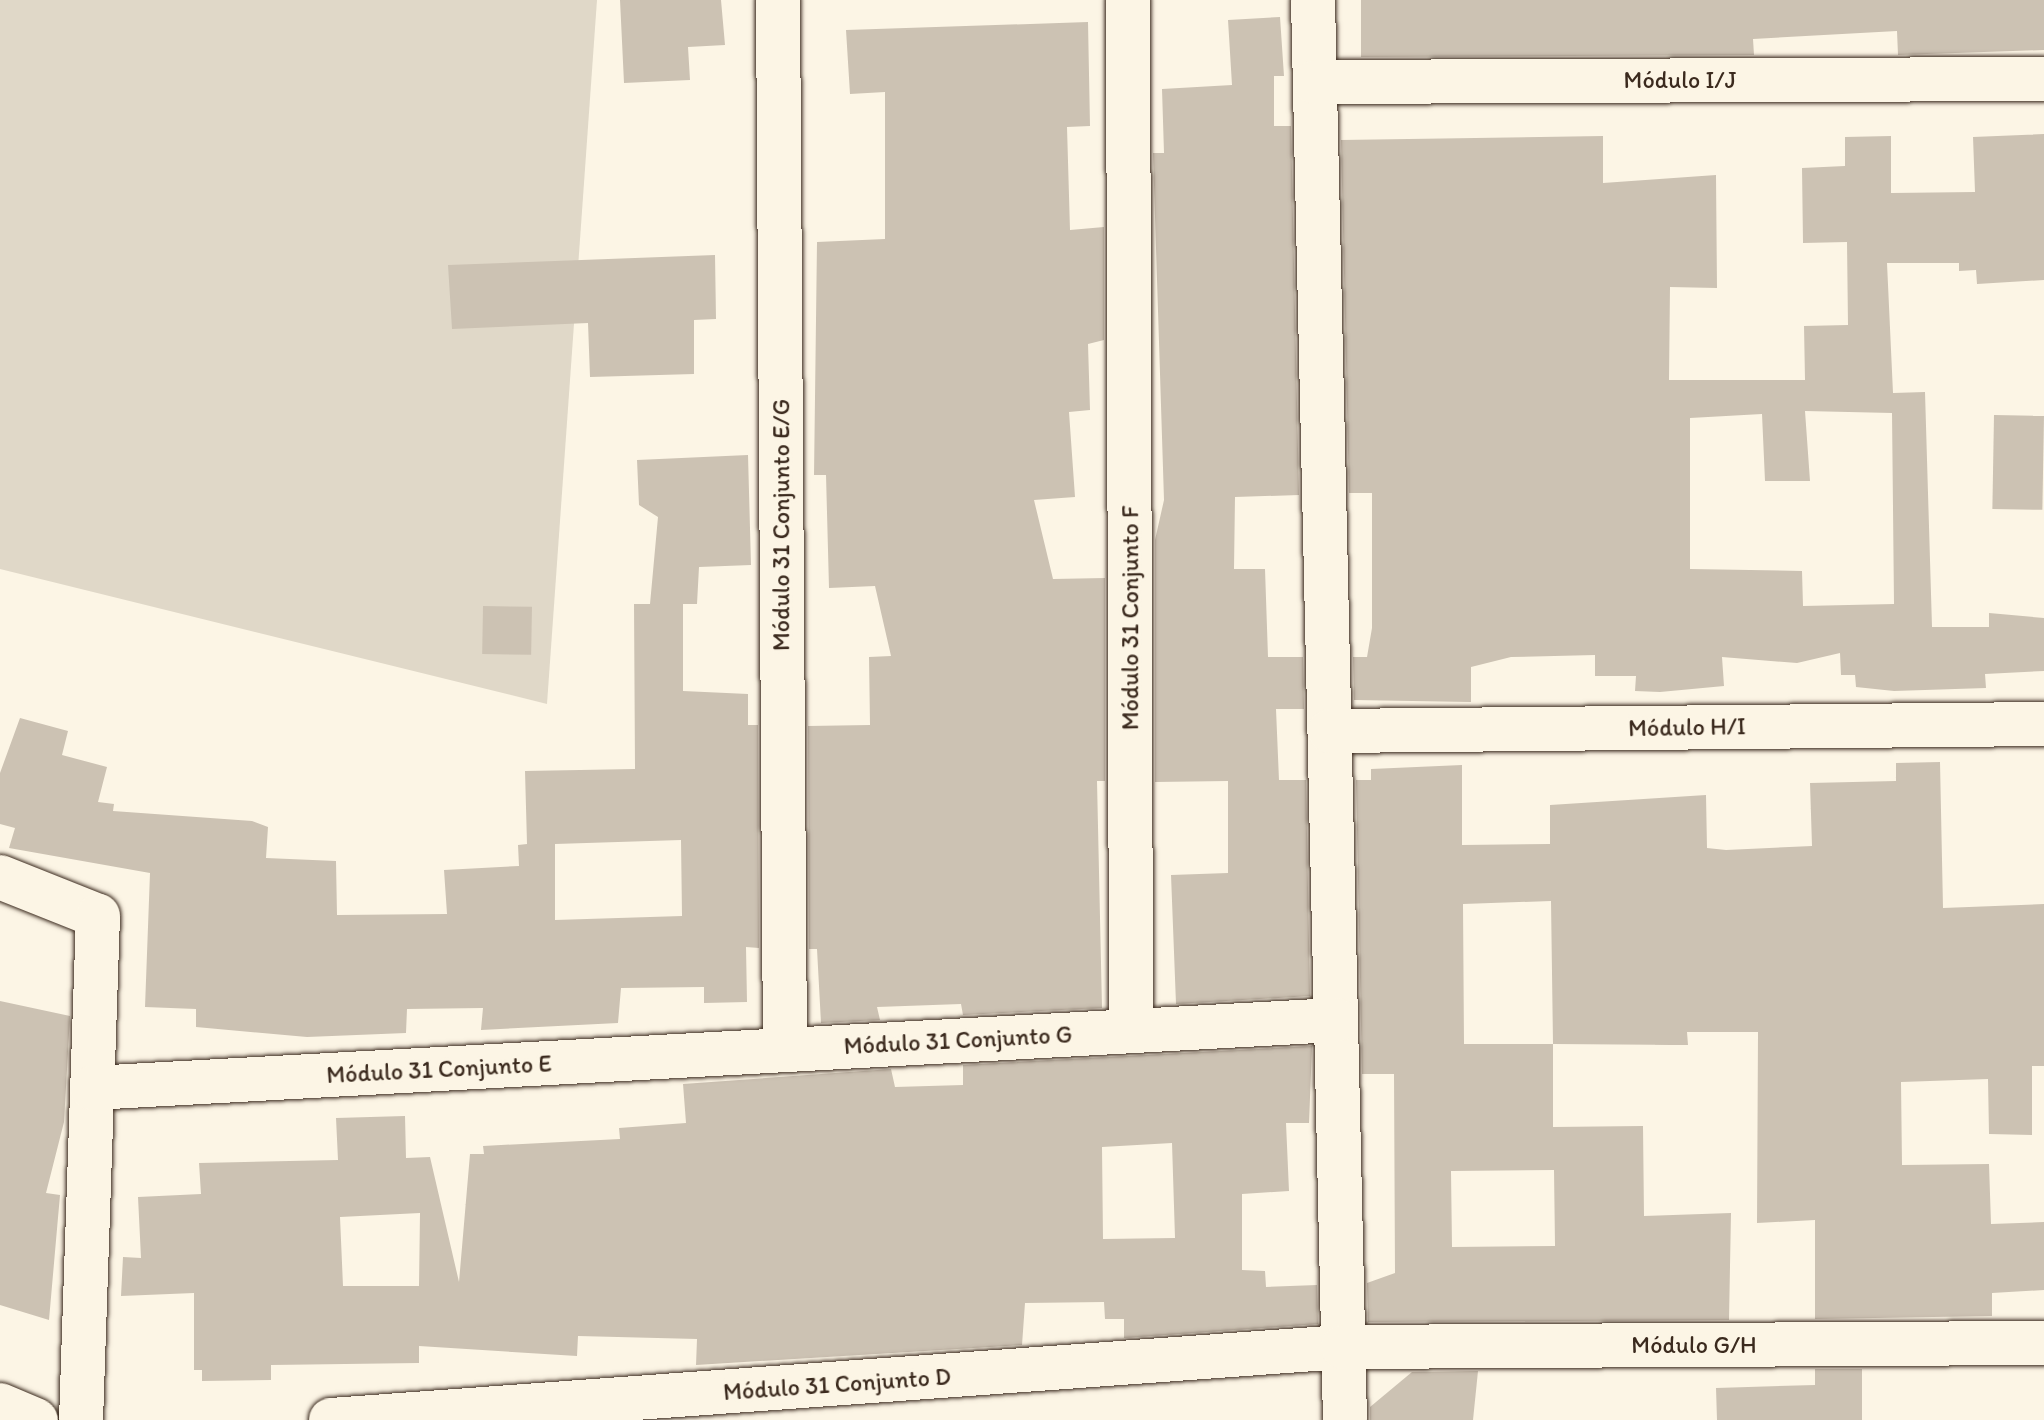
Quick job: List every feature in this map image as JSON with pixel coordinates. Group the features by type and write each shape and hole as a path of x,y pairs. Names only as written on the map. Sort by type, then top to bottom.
{"street":[{"name":"Módulo 31 Conjunto E/G","path":"778,0 785,1050"},
{"name":"Módulo 31 Conjunto F","path":"1128,0 1131,1031"},
{"path":"1313,0 1345,1420"},
{"name":"Módulo I/J","path":"1315,82 2044,79"},
{"name":"Módulo H/I","path":"1330,731 2044,724"},
{"path":"0,877 98,916 81,1420"},
{"path":"1131,1031 1336,1020"},
{"name":"Módulo 31 Conjunto G","path":"785,1050 1131,1031"},
{"name":"Módulo 31 Conjunto E","path":"92,1088 785,1050"},
{"name":"Módulo G/H","path":"1343,1347 2044,1343"},
{"name":"Módulo 31 Conjunto D","path":"331,1420 1343,1347"},
{"path":"0,1405 36,1420"}],"shaded area":[{"path":"0,0 597,0 547,704 0,569"}],"building":[{"path":"620,0 721,0 725,45 688,47 690,80 624,83"},
{"path":"1361,0 2044,0 2044,50 1898,55 1897,31 1753,39 1754,55 1361,57"},
{"path":"1280,17 1284,76 1274,76 1274,126 1291,126 1299,495 1235,497 1234,569 1265,569 1268,657 1303,657 1304,709 1276,709 1279,780 1306,780 1310,996 1176,1004 1171,875 1228,873 1228,781 1155,782 1155,540 1164,500 1153,153 1164,153 1162,89 1232,85 1228,20"},
{"path":"1088,22 1090,126 1067,127 1070,230 1104,227 1104,340 1088,344 1090,410 1069,412 1075,497 1034,500 1053,579 1105,578 1105,781 1097,781 1102,1008 963,1015 961,1004 877,1007 880,1020 821,1023 817,949 809,949 808,726 870,725 869,657 891,656 875,586 829,588 826,475 814,475 817,242 885,239 885,92 850,94 846,30"},
{"path":"2044,134 2044,280 1977,284 1976,270 1959,271 1959,263 1887,263 1893,393 1925,392 1932,627 1989,627 1989,613 2044,618 2044,671 1985,674 1986,688 1894,691 1856,687 1855,675 1841,675 1840,653 1797,663 1722,657 1724,686 1660,692 1635,691 1636,676 1595,676 1595,655 1511,657 1471,667 1471,702 1354,700 1353,657 1367,657 1372,628 1372,493 1349,493 1341,140 1603,136 1603,183 1716,175 1717,288 1670,287 1669,380 1805,380 1804,326 1848,325 1847,242 1803,243 1802,168 1845,166 1845,137 1891,136 1891,193 1975,192 1973,137","holes":["1805,411 1892,413 1894,604 1803,606 1802,571 1690,569 1690,418 1762,414 1765,481 1810,481"]},
{"path":"715,255 716,319 694,320 694,374 590,377 588,323 452,329 448,265"},
{"path":"1994,415 2044,416 2042,510 1992,509"},
{"path":"748,455 751,565 699,567 697,604 650,604 658,517 639,505 637,460"},
{"path":"634,604 683,604 683,691 748,694 748,725 758,725 759,948 746,947 747,1002 704,1003 704,987 621,988 618,1023 481,1030 483,1008 407,1009 406,1033 307,1037 196,1027 196,1009 145,1007 150,873 9,848 15,828 0,824 0,773 20,718 68,731 62,755 107,767 98,802 114,804 113,811 252,821 268,827 266,858 336,861 337,915 447,914 444,870 519,866 518,845 527,844 525,771 635,769","holes":["681,840 682,916 555,920 555,844"]},
{"path":"483,606 532,607 531,655 482,654"},
{"path":"1940,762 1943,908 2044,904 2044,1066 2032,1066 2032,1135 1989,1134 1988,1079 1901,1082 1902,1165 1989,1164 1991,1224 2044,1222 2044,1290 1992,1293 1992,1316 1815,1319 1815,1220 1757,1223 1758,1032 1687,1032 1688,1045 1553,1044 1553,1127 1643,1126 1644,1216 1731,1213 1729,1320 1368,1322 1367,1283 1395,1273 1394,1074 1362,1074 1356,780 1371,780 1371,769 1462,765 1462,845 1550,844 1550,805 1706,795 1707,848 1726,850 1812,846 1810,783 1896,781 1896,763","holes":["1551,901 1553,1044 1464,1044 1463,904","1554,1170 1555,1246 1452,1247 1451,1171"]},
{"path":"0,1001 70,1016 64,1122 46,1193 60,1195 49,1320 0,1305"},
{"path":"1312,1046 1309,1123 1286,1123 1289,1191 1242,1194 1242,1270 1265,1271 1266,1287 1317,1285 1318,1324 1124,1338 1124,1319 1105,1319 1104,1302 1025,1303 1022,1345 696,1365 697,1339 578,1336 577,1356 419,1346 419,1363 271,1365 271,1380 202,1381 202,1370 194,1370 194,1293 121,1296 123,1257 141,1258 138,1197 201,1194 199,1163 338,1160 336,1118 405,1116 406,1158 430,1157 459,1282 470,1154 484,1154 483,1146 620,1139 619,1128 686,1123 683,1084 891,1069 895,1087 963,1085 963,1065","holes":["1172,1143 1175,1238 1103,1239 1102,1147","420,1213 419,1286 343,1286 340,1217"]},
{"path":"1815,1369 1862,1369 1862,1420 1717,1420 1716,1388 1815,1385"},
{"path":"1478,1371 1473,1420 1370,1420 1370,1407 1412,1372"}]}
